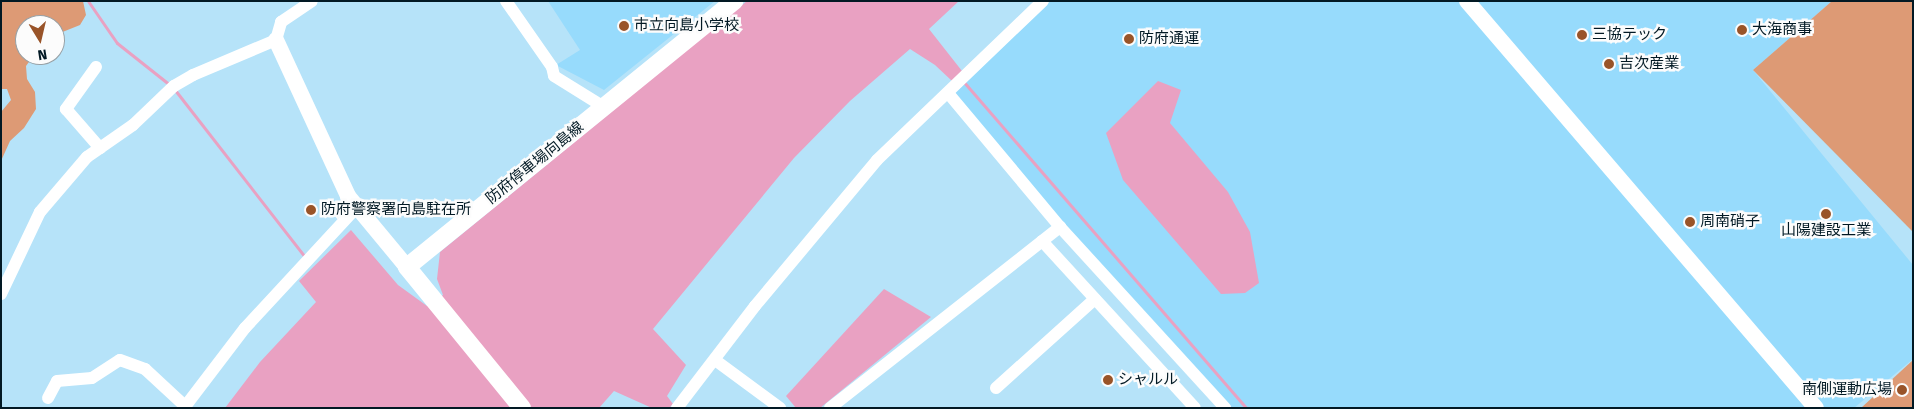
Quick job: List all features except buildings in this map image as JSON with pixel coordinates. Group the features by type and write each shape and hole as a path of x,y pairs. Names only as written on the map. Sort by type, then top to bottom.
{"main road":[{"name":"防府停車場向島線","path":"407,267 734,1"},
{"path":"407,267 522,408"}],"street":[{"path":"506,1 552,67 554,76 604,108"},
{"path":"677,408 755,306 877,160 1043,1"},
{"path":"1467,1 1816,408"},
{"path":"304,3 282,22 276,40 356,208 407,267"},
{"path":"1,294 40,212 69,176 100,148 193,75 276,40"},
{"path":"96,67 66,109 100,148"},
{"path":"948,93 1060,227 1225,408"},
{"path":"48,398 57,381 92,378 120,360 145,369 184,407 245,328 306,259 356,208"},
{"path":"830,408 1060,227"},
{"path":"1042,241 1194,408"},
{"path":"996,388 1095,299"},
{"path":"715,360 780,408"}],"shaded area":[{"path":"1,1 83,1 86,15 80,25 65,31 65,15 15,15 15,65 27,65 27,79 35,92 36,109 24,128 10,141 1,161 1,112 11,100 7,89 1,89"},
{"name":"市立向島小学校","path":"548,1 715,1 604,90 556,65 580,50"},
{"path":"747,1 959,1 929,29 962,71 952,81 935,65 910,49 850,101 794,158 653,329 686,365 667,396 673,404 669,408 652,408 614,391 599,408 225,408 260,362 316,302 299,281 351,230 398,285 427,306 443,295 437,279 440,252"},
{"path":"1043,1 1832,1 1753,70 1913,265 1913,359 1854,408 1225,408 948,93"},
{"path":"1832,1 1913,1 1913,232 1753,70"},
{"path":"1158,81 1181,90 1170,123 1228,192 1250,232 1259,283 1245,293 1221,294 1123,180 1106,133"},
{"path":"884,289 931,317 820,408 796,408 786,396"},
{"path":"1913,360 1913,408 1861,408"}],"waterway":[{"path":"88,1 117,43 170,85"},
{"path":"963,81 1246,408"},
{"path":"175,90 306,258"}],"place":[{"name":"市立向島小学校","path":"624,26"},
{"name":"大海商事","path":"1742,30"},
{"name":"三協テック","path":"1582,35"},
{"name":"防府通運","path":"1129,39"},
{"name":"吉次産業","path":"1609,64"},
{"name":"防府警察署向島駐在所","path":"311,210"},
{"name":"山陽建設工業","path":"1826,214"},
{"name":"周南硝子","path":"1690,222"},
{"name":"シャルル","path":"1108,380"},
{"name":"南側運動広場","path":"1902,390"}]}
